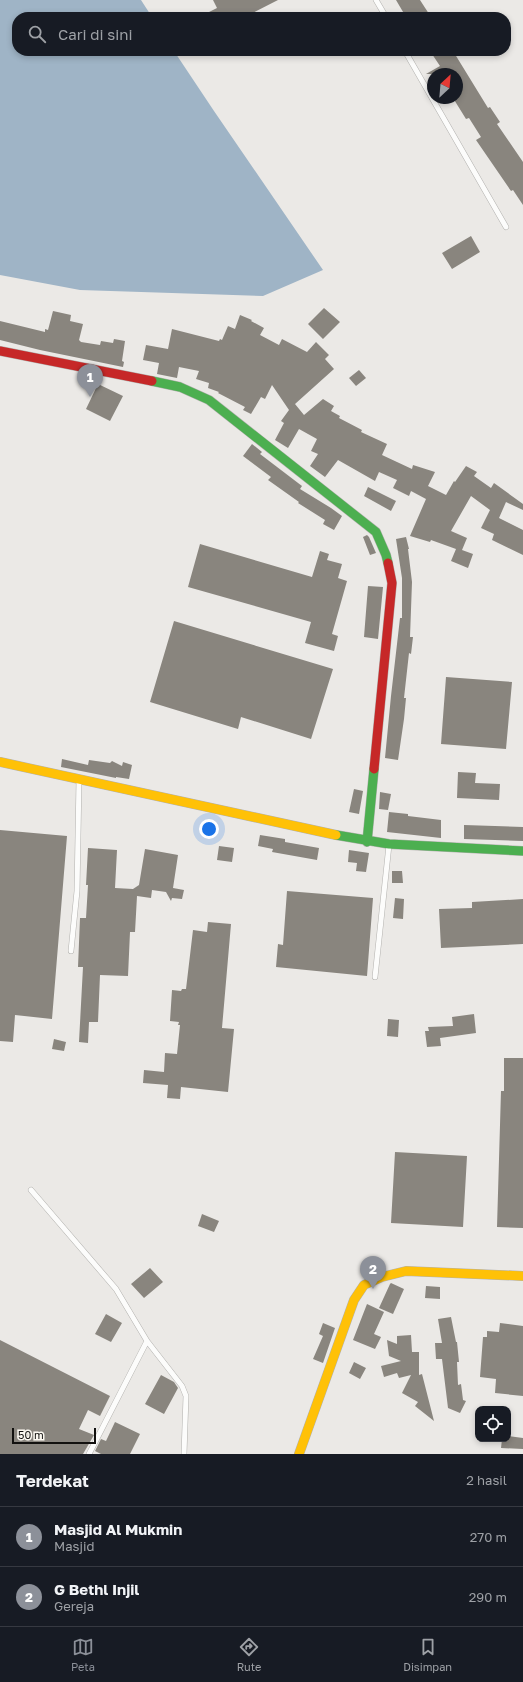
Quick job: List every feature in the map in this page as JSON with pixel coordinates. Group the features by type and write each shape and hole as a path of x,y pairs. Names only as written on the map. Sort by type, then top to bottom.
{"street":[{"path":"0,351 180,387 209,400 376,532 386,555 392,582 367,842"},
{"path":"0,762 367,842 523,851"},
{"path":"299,1454 354,1300 364,1285 406,1271 523,1276"}],"lane":[{"path":"376,0 383,12"},
{"path":"408,56 506,227"},
{"path":"70,952 77,891 79,780"},
{"path":"375,977 390,844"},
{"path":"31,1190 116,1289 148,1341 182,1386 186,1396 184,1454"},
{"path":"89,1454 148,1341"}],"water":[{"path":"0,0 141,0 149,12 12,12 12,56 177,56 323,270 263,296 80,290 0,275"}],"building":[{"path":"213,0 278,0 255,12 209,12 217,8"},
{"path":"396,0 420,0 428,12 403,12"},
{"path":"433,56 456,56 488,108 490,107 500,122 497,124 523,162 523,205 513,190 511,191 476,140 481,137 469,118 466,119 457,104 463,104 463,68 436,68 440,66"},
{"path":"471,236 480,252 452,269 442,253"},
{"path":"324,308 340,322 323,339 308,324"},
{"path":"53,311 71,315 70,321 83,324 79,340 81,342 100,345 101,341 113,343 114,339 125,341 122,361 124,362 123,367 0,340 0,321 45,332 45,329 48,330"},
{"path":"240,315 252,320 251,321 264,328 260,335 279,345 282,339 307,352 316,342 329,355 325,359 334,369 295,404 304,415 323,399 334,406 331,411 340,416 339,418 362,430 361,432 387,444 382,455 412,469 413,465 435,472 428,486 446,495 454,481 455,482 466,466 477,472 474,476 491,488 494,483 523,504 523,510 506,502 499,518 523,530 523,555 492,540 494,534 481,528 490,510 471,496 451,531 467,538 462,550 473,554 468,568 451,561 456,549 431,540 430,542 410,536 426,499 411,491 409,496 393,488 397,480 379,472 375,481 338,460 325,477 310,466 318,454 311,451 317,439 299,429 288,448 275,440 284,423 281,421 289,410 272,385 265,399 261,397 251,414 243,410 245,407 218,393 219,392 208,388 209,383 196,379 199,371 179,367 177,378 157,374 159,363 143,360 146,345 168,349 172,329 219,341 220,339 222,340 228,326 235,329"},
{"path":"359,370 366,378 356,386 349,378"},
{"path":"98,384 123,396 110,421 86,409"},
{"path":"252,444 262,452 260,454 302,486 300,489 342,516 334,530 323,524 325,520 298,503 299,502 268,480 271,477 243,456"},
{"path":"368,487 396,501 391,511 364,496"},
{"path":"367,535 376,553 370,555 363,537"},
{"path":"406,537 409,549 412,582 410,637 413,637 411,654 409,653 404,698 406,698 404,719 398,760 385,758 400,618 402,618 402,578 396,539"},
{"path":"200,544 312,577 320,551 329,554 327,560 342,564 338,578 347,581 332,634 338,636 334,651 305,643 311,622 188,587"},
{"path":"368,586 383,587 378,639 364,637"},
{"path":"174,621 333,669 311,739 241,717 238,729 150,702"},
{"path":"446,677 512,682 506,749 441,744"},
{"path":"62,759 88,765 89,760 110,763 112,761 122,766 123,762 132,765 129,779 116,778 61,767"},
{"path":"458,772 476,773 475,783 500,784 499,800 457,798"},
{"path":"354,789 363,791 359,814 349,812"},
{"path":"380,792 391,794 388,810 379,809"},
{"path":"389,812 441,820 441,838 387,832"},
{"path":"464,825 523,827 523,841 464,839"},
{"path":"0,830 67,836 52,1019 15,1015 13,1042 0,1041"},
{"path":"260,835 285,839 285,842 319,848 317,860 272,852 273,849 258,846"},
{"path":"219,846 234,848 232,862 217,860"},
{"path":"88,848 117,850 115,888 133,889 139,885 145,849 178,855 173,888 184,890 182,899 172,898 171,901 166,892 152,890 151,898 137,896 135,932 130,932 128,976 100,975 98,1022 89,1022 88,1043 79,1042 83,967 78,967 80,918 86,918"},
{"path":"349,850 369,853 366,872 356,871 357,863 348,862"},
{"path":"392,871 402,871 403,883 392,883"},
{"path":"287,891 373,898 367,976 276,967 278,944 283,945"},
{"path":"395,898 404,899 403,919 393,918"},
{"path":"523,899 523,944 441,948 439,909 472,908 472,902"},
{"path":"208,922 231,924 222,1028 234,1029 228,1092 181,1087 180,1099 167,1098 168,1085 143,1083 144,1070 164,1072 165,1053 177,1054 180,1025 178,1025 179,1022 170,1021 172,990 181,991 182,989 186,989 193,930 207,932"},
{"path":"474,1014 476,1033 440,1038 441,1046 427,1047 425,1031 429,1031 428,1027 453,1026 452,1017"},
{"path":"388,1019 399,1020 398,1037 387,1036"},
{"path":"54,1039 66,1042 64,1051 52,1049"},
{"path":"504,1058 523,1058 523,1228 497,1227 501,1091 504,1091"},
{"path":"395,1152 467,1156 463,1227 391,1223"},
{"path":"202,1214 219,1221 214,1232 198,1226"},
{"path":"150,1268 163,1282 144,1298 131,1284"},
{"path":"391,1283 404,1289 393,1314 379,1308"},
{"path":"426,1286 440,1287 440,1299 425,1298"},
{"path":"367,1304 384,1312 374,1334 381,1337 375,1349 353,1340"},
{"path":"106,1314 122,1323 111,1342 95,1334"},
{"path":"451,1317 457,1342 459,1362 457,1362 458,1385 461,1384 463,1400 466,1401 460,1413 448,1408 442,1359 436,1359 435,1343 442,1343 438,1319"},
{"path":"323,1323 335,1328 323,1363 313,1359 323,1336 319,1334"},
{"path":"500,1323 523,1326 523,1396 495,1393 496,1379 480,1377 483,1337 487,1337 487,1331 499,1332"},
{"path":"411,1335 412,1352 419,1352 419,1375 422,1374 434,1421 415,1406 418,1402 402,1393 411,1375 399,1378 397,1373 384,1377 381,1366 401,1361 389,1356 387,1340 397,1344 397,1336"},
{"path":"0,1340 110,1396 100,1416 88,1410 79,1429 94,1435 83,1454 0,1454"},
{"path":"354,1362 366,1368 360,1379 349,1373"},
{"path":"161,1375 174,1382 178,1388 164,1414 145,1404"},
{"path":"115,1422 140,1434 130,1454 101,1454 95,1451 101,1439 106,1441"},
{"path":"511,1436 523,1438 523,1449 501,1448 502,1442 511,1442"}],"traffic: fast":[{"path":"152,381 180,387 209,400 376,532 388,563"},
{"path":"367,842 374,769"},
{"path":"336,835 389,844 523,851"}],"traffic: slow":[{"path":"0,762 336,835"},
{"path":"299,1454 354,1300 364,1285 382,1277 406,1271 523,1276"}],"traffic: jam":[{"path":"0,351 152,381"},
{"path":"374,769 392,583 388,563"}],"place":[{"name":"Masjid Al Mukmin","path":"90,397"},
{"name":"G Bethl Injil","path":"373,1289"}]}
